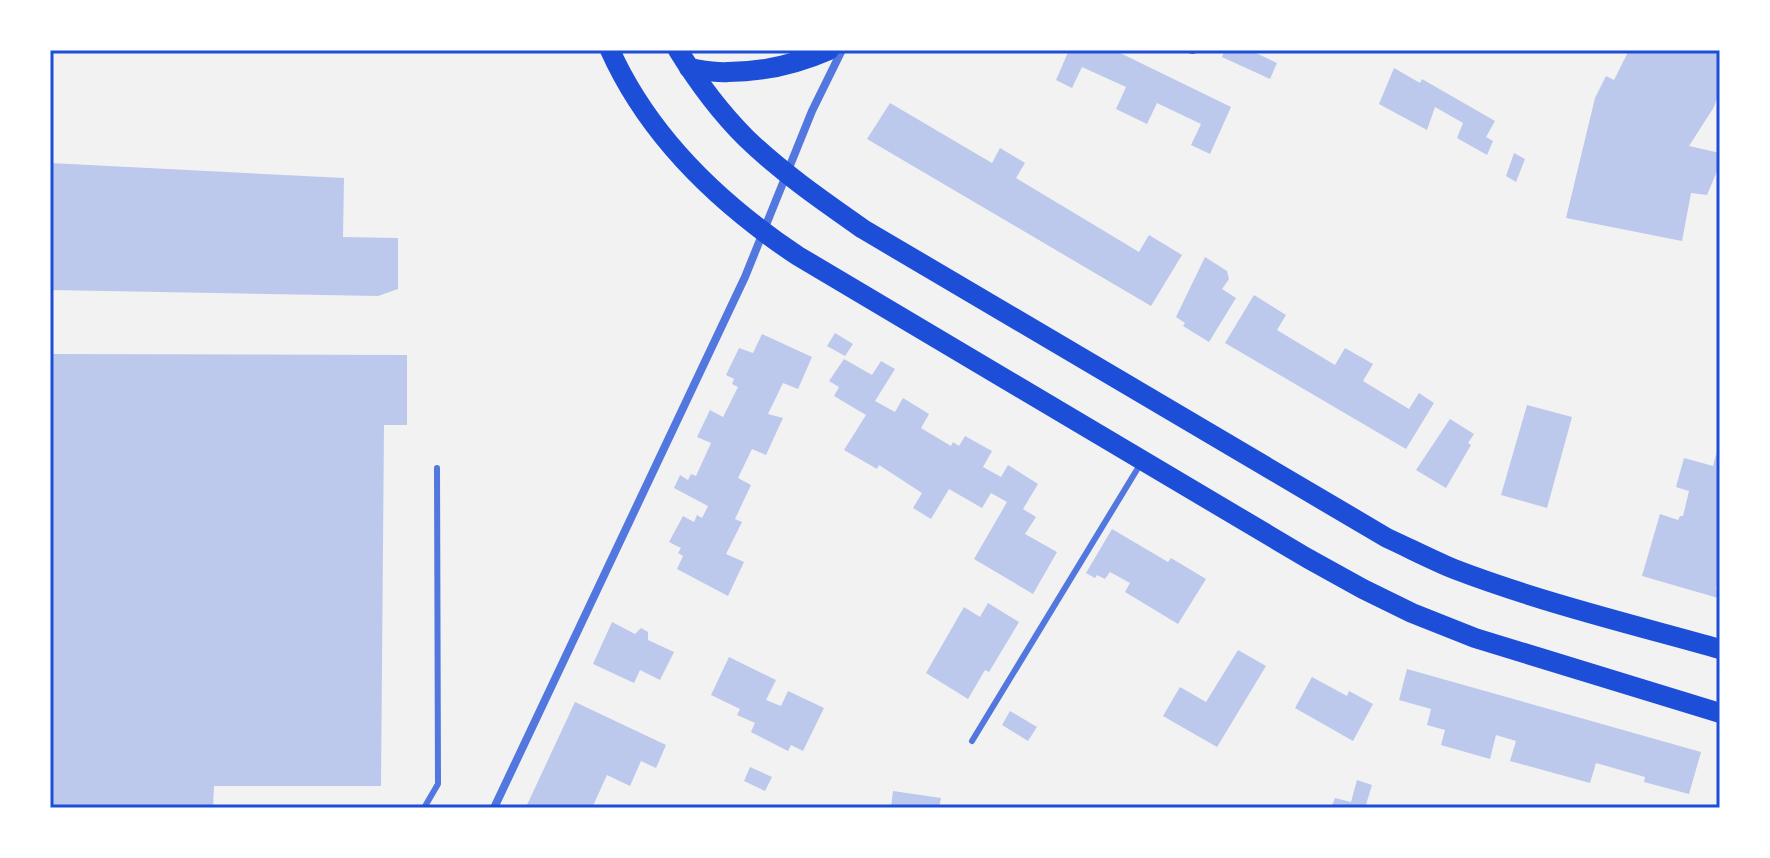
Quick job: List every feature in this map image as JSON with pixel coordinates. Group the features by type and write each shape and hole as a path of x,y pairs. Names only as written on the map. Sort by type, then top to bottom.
{"main road":[{"path":"610,50 650,119 703,180 732,208 798,256 1363,589 1475,638 1720,713"},
{"path":"678,50 744,136 787,173 863,229 1387,538 1452,568 1511,589 1720,649"},
{"path":"689,68 726,73 766,68 803,61 829,50"}],"street":[{"path":"494,808 745,277 812,111 842,50"}],"lane":[{"path":"972,741 1143,460"},
{"path":"424,808 438,784 437,468"}],"building":[{"path":"1069,50 1114,50 1231,107 1210,154 1191,145 1201,124 1157,103 1147,124 1116,109 1126,87 1082,67 1072,88 1056,80"},
{"path":"1225,50 1258,50 1256,53 1277,63 1270,79 1222,57"},
{"path":"1629,50 1720,50 1720,89 1714,107 1689,146 1720,153 1720,164 1707,195 1691,193 1682,241 1566,218 1595,98 1606,76 1614,80"},
{"path":"1394,68 1420,83 1422,79 1495,121 1486,137 1493,141 1487,155 1457,138 1463,123 1435,107 1427,130 1379,104"},
{"path":"890,103 992,163 1000,148 1025,163 1016,178 1139,252 1149,235 1182,255 1151,306 867,139"},
{"path":"1514,153 1525,159 1516,182 1506,176"},
{"path":"50,163 344,178 343,237 398,238 398,289 378,296 50,290"},
{"path":"1205,257 1227,271 1229,279 1222,289 1236,298 1209,342 1183,326 1185,323 1176,317"},
{"path":"1254,295 1286,315 1277,330 1335,365 1345,348 1373,364 1363,381 1409,409 1419,393 1434,403 1406,449 1225,343"},
{"path":"835,333 853,344 845,356 827,346"},
{"path":"762,334 812,357 798,389 783,383 768,414 783,418 766,455 752,449 738,478 751,485 735,519 742,522 726,554 744,562 728,596 677,569 683,556 678,553 681,548 669,542 683,516 694,522 697,515 702,518 708,506 674,488 680,475 688,480 691,474 696,476 711,443 697,437 710,410 723,417 738,387 732,384 734,379 726,375 739,348 753,353"},
{"path":"50,354 407,355 407,425 384,425 381,786 214,786 213,808 50,808"},
{"path":"844,359 872,375 881,361 895,369 875,401 895,412 903,398 929,414 921,428 951,446 953,442 959,446 965,436 992,451 983,467 1001,477 1008,465 1038,484 1023,509 1036,517 1025,534 1057,552 1033,594 974,559 1007,502 991,493 982,508 949,489 931,519 913,508 922,493 879,465 877,469 844,450 866,415 834,396 839,387 829,381"},
{"path":"1527,405 1572,417 1547,508 1501,495"},
{"path":"1450,419 1474,434 1468,443 1471,445 1446,488 1416,470"},
{"path":"1719,444 1718,598 1642,576 1660,514 1678,520 1683,516 1689,491 1676,487 1684,458 1713,466"},
{"path":"1112,529 1168,562 1171,558 1206,579 1178,624 1125,592 1130,583 1110,572 1105,579 1086,573"},
{"path":"988,603 1019,622 989,672 985,670 968,699 926,673 964,607 980,617"},
{"path":"612,622 635,634 641,628 648,632 648,640 674,652 660,680 640,670 634,683 593,664"},
{"path":"1238,650 1266,666 1217,747 1163,716 1180,687 1206,702"},
{"path":"729,657 776,680 766,700 781,706 788,691 824,708 803,751 791,745 788,751 751,732 755,723 737,715 740,709 711,695"},
{"path":"1407,669 1701,752 1689,794 1644,782 1645,777 1596,763 1590,783 1510,761 1516,741 1496,735 1490,759 1441,745 1445,730 1427,725 1431,709 1399,700"},
{"path":"1312,677 1347,696 1349,691 1373,704 1353,741 1295,708"},
{"path":"575,702 666,745 656,768 641,761 630,786 607,775 592,808 532,808 527,805"},
{"path":"1010,711 1037,727 1028,741 1002,725"},
{"path":"750,767 772,777 765,791 744,781"},
{"path":"1357,780 1372,785 1365,808 1331,808 1335,798 1351,802"},
{"path":"893,791 941,798 939,808 891,808"}]}
